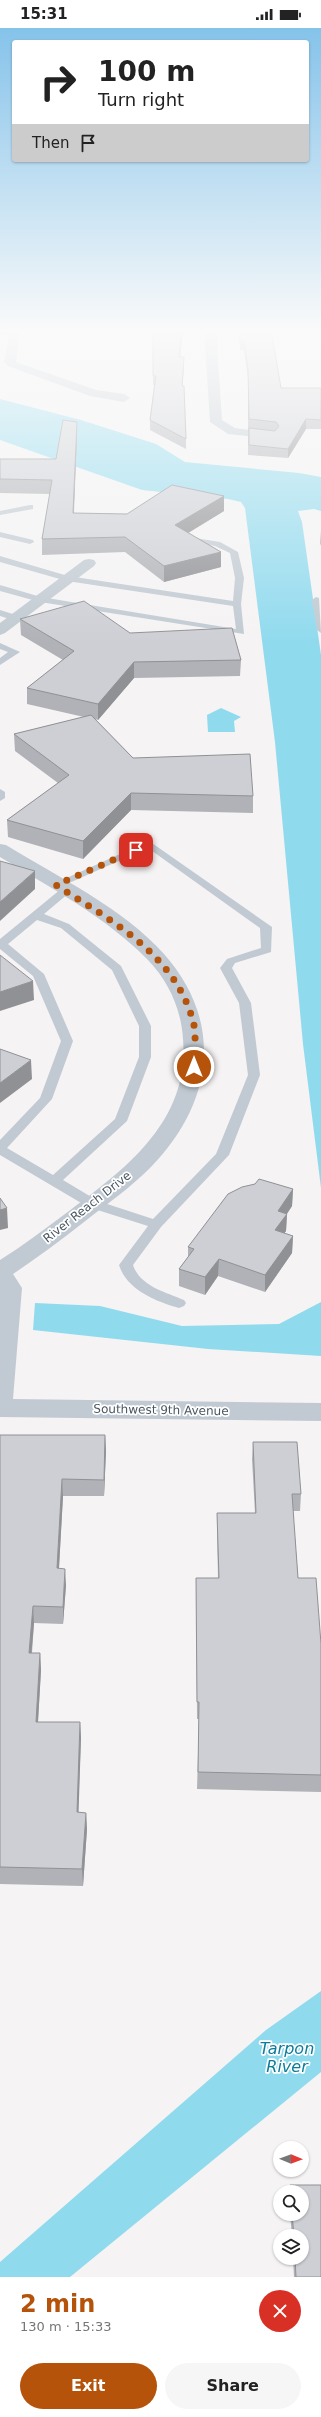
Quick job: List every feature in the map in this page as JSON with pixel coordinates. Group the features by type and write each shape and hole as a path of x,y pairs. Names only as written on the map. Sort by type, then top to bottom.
{"street":[{"path":"255,434 271,436"},
{"path":"0,630 67,578 89,563"},
{"name":"River Reach Drive","path":"0,849 116,924 156,957 181,988 194,1023 194,1067 184,1100 159,1144 122,1182 0,1272 10,1288 4,1344 0,1408"},
{"name":"Southwest 9th Avenue","path":"0,1408 321,1412"}],"lane":[{"path":"0,513 30,507"},
{"path":"0,534 30,542"},
{"path":"0,588 40,599 241,632 237,604 241,582 239,565 234,552 217,544 198,540"},
{"path":"0,559 67,578 237,604"},
{"path":"316,600 321,630"},
{"path":"0,613 16,618"},
{"path":"0,646 15,652 0,662"},
{"path":"0,792 0,798"},
{"path":"156,1224 93,1204 0,1148 46,1099 67,1041 38,974 1,944 35,915 60,888 149,844 266,927 267,950 231,961 226,968 245,1004 254,1075 222,1155 156,1224 126,1265 127,1274 134,1282 179,1303"},
{"path":"35,915 65,926 117,968 145,1026 145,1057 121,1121 54,1181"}],"water":[{"path":"0,434 125,434 156,444 185,462 299,473 321,477 321,511 314,509 298,511 302,522 321,655 321,1188 303,1044 275,742 245,508 241,502 228,499 142,490 0,440"},
{"path":"221,708 241,717 234,721 235,732 208,732 207,715"},
{"path":"321,1302 321,1356 208,1349 33,1330 35,1303 100,1306 182,1326 279,1324"},
{"name":"Tarpon River","path":"321,1991 321,2072 70,2277 0,2277 0,2262 266,2030"}],"building":[{"path":"60,434 76,434 73,513 127,514 172,485 224,496 175,525 221,552 164,566 125,537 42,539 52,480 0,479 0,459 56,459"},
{"path":"176,434 186,434 186,439"},
{"path":"249,434 297,434 288,449 249,445"},
{"path":"84,601 130,633 232,628 241,660 134,662 98,704 27,688 74,651 20,619"},
{"path":"91,715 133,758 250,754 253,796 131,793 83,841 7,820 69,775 14,734"},
{"path":"0,861 35,871 0,902"},
{"path":"0,955 33,981 0,992"},
{"path":"0,1049 31,1060 0,1083"},
{"path":"259,1179 293,1189 278,1211 287,1214 275,1230 293,1236 265,1275 219,1259 205,1277 179,1269 194,1249 188,1247 228,1194 242,1187 255,1184"},
{"path":"0,1198 7,1208 0,1210"},
{"path":"0,1435 105,1435 104,1480 62,1479 57,1568 65,1569 63,1607 33,1606 29,1653 40,1653 36,1722 80,1722 77,1812 86,1813 82,1869 0,1867"},
{"path":"253,1442 297,1442 301,1494 292,1494 298,1578 316,1578 321,1644 321,1775 198,1772 199,1702 197,1702 196,1578 219,1578 217,1513 256,1513"},
{"path":"309,2185 321,2185 321,2277 296,2277 295,2265 309,2265 309,2229 293,2229 293,2221 309,2221"}],"route":[{"path":"136,850 56,885 126,932 156,957 181,988 194,1023 194,1067"}]}
